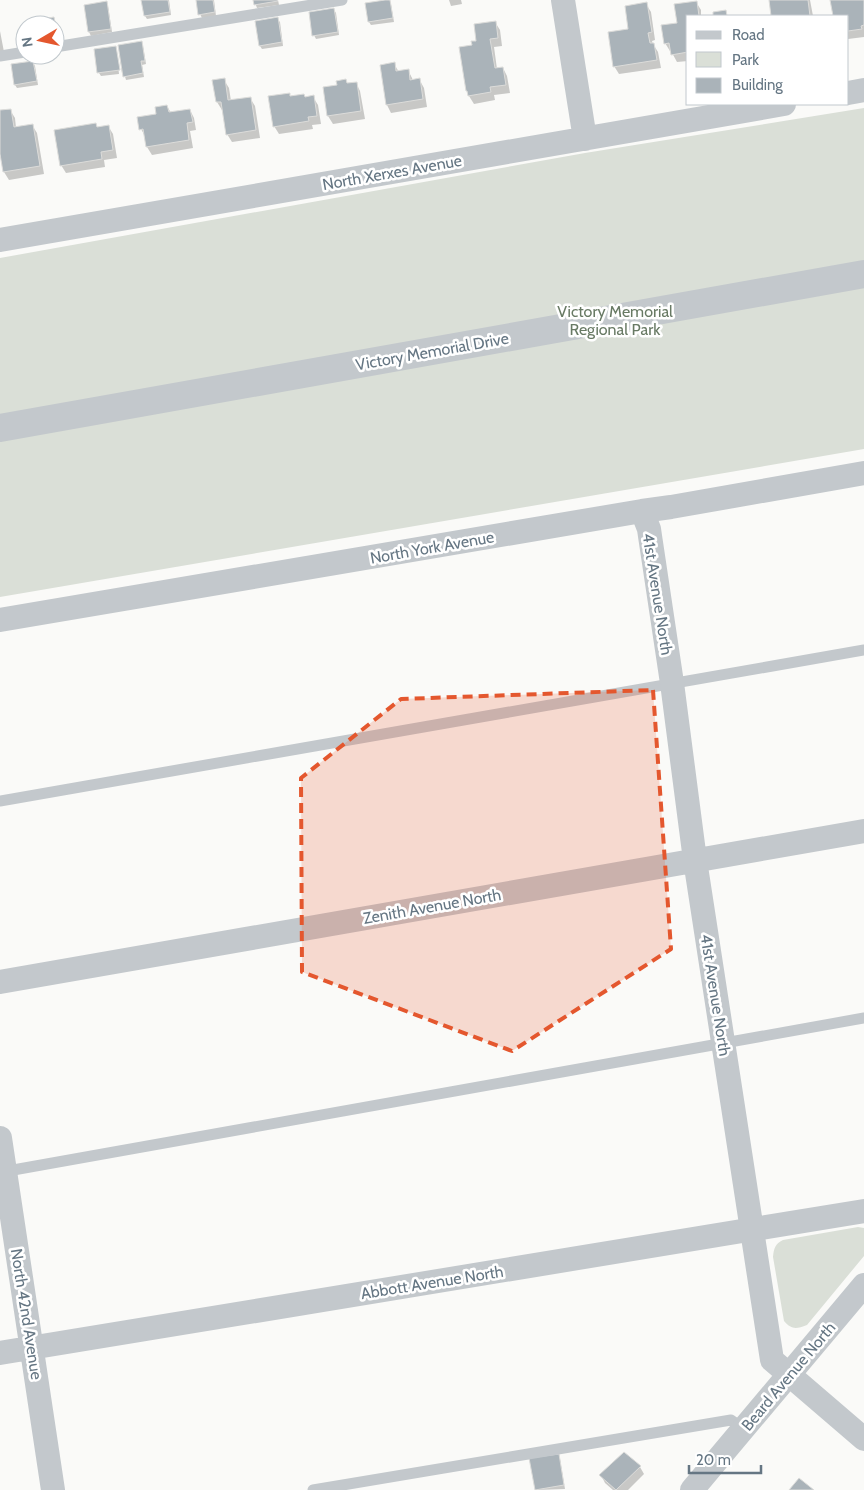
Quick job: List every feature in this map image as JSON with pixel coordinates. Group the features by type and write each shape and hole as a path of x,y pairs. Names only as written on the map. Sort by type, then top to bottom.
{"street":[{"path":"563,0 585,139"},
{"path":"849,93 864,90"},
{"name":"North Xerxes Avenue","path":"0,240 778,105"},
{"name":"Victory Memorial Drive","path":"0,428 864,274"},
{"name":"North York Avenue","path":"0,620 671,507 864,472"},
{"name":"41st Avenue North","path":"642,511 649,529 695,860 772,1360 864,1439"},
{"name":"Zenith Avenue North","path":"0,982 864,831"},
{"name":"North 42nd Avenue","path":"0,1138 3,1172 53,1490"},
{"name":"Abbott Avenue North","path":"0,1354 864,1211"},
{"name":"Beard Avenue North","path":"692,1490 864,1285"}],"lane":[{"path":"65,45 342,0"},
{"path":"0,56 15,54"},
{"path":"0,801 864,650"},
{"path":"3,1172 864,1018"},
{"path":"313,1490 731,1420 744,1429"}],"highlighted area":[{"path":"653,690 671,949 512,1051 302,972 301,778 401,699"}],"green space":[{"name":"Victory Memorial Regional Park","path":"864,108 864,449 0,597 0,258 585,153"},
{"path":"858,1227 864,1228 864,1256 807,1325 797,1328 789,1326 784,1321 773,1257 774,1249 783,1240"}],"building":[{"path":"141,0 168,0 170,12 144,16"},
{"path":"196,0 213,0 215,12 198,15"},
{"path":"253,0 277,0 278,1 254,5"},
{"path":"390,0 393,18 368,22 365,3"},
{"path":"769,0 808,0 810,15 771,15"},
{"path":"830,0 864,0 864,25 861,26 862,29 849,31 849,15 833,15"},
{"path":"107,1 111,29 88,32 84,5"},
{"path":"697,1 699,15 686,15 686,52 671,55 669,43 664,44 661,25 677,23 674,4"},
{"path":"647,2 652,32 648,33 650,43 654,43 657,60 613,67 608,32 628,29 625,6"},
{"path":"334,8 338,32 312,36 309,12"},
{"path":"726,10 727,15 713,15 713,12"},
{"path":"278,17 282,42 259,46 255,21"},
{"path":"496,21 498,38 490,39 495,68 503,67 506,85 490,87 491,92 468,96 459,47 472,45 471,41 476,41 474,24"},
{"path":"142,41 145,61 141,61 143,73 123,77 118,45"},
{"path":"116,46 120,70 97,73 94,49"},
{"path":"395,62 396,71 409,69 410,80 420,78 423,99 386,105 380,65"},
{"path":"11,64 34,65 37,81 14,85"},
{"path":"225,78 228,100 251,97 256,130 226,135 221,102 216,102 212,80"},
{"path":"346,79 347,83 357,82 361,111 327,116 323,87 337,85 336,81"},
{"path":"290,93 290,96 304,94 305,97 314,95 317,116 308,117 309,121 273,127 268,96"},
{"path":"167,105 169,112 190,109 193,122 187,123 189,140 146,147 143,129 139,130 137,117 156,114 155,107"},
{"path":"11,109 14,127 33,124 40,166 3,172 0,154 0,110"},
{"path":"96,123 97,127 109,125 113,150 101,152 102,159 60,166 54,130"},
{"path":"624,1452 641,1466 616,1490 599,1475"},
{"path":"559,1454 564,1485 535,1490 529,1458"},
{"path":"799,1478 814,1490 789,1490"}]}
